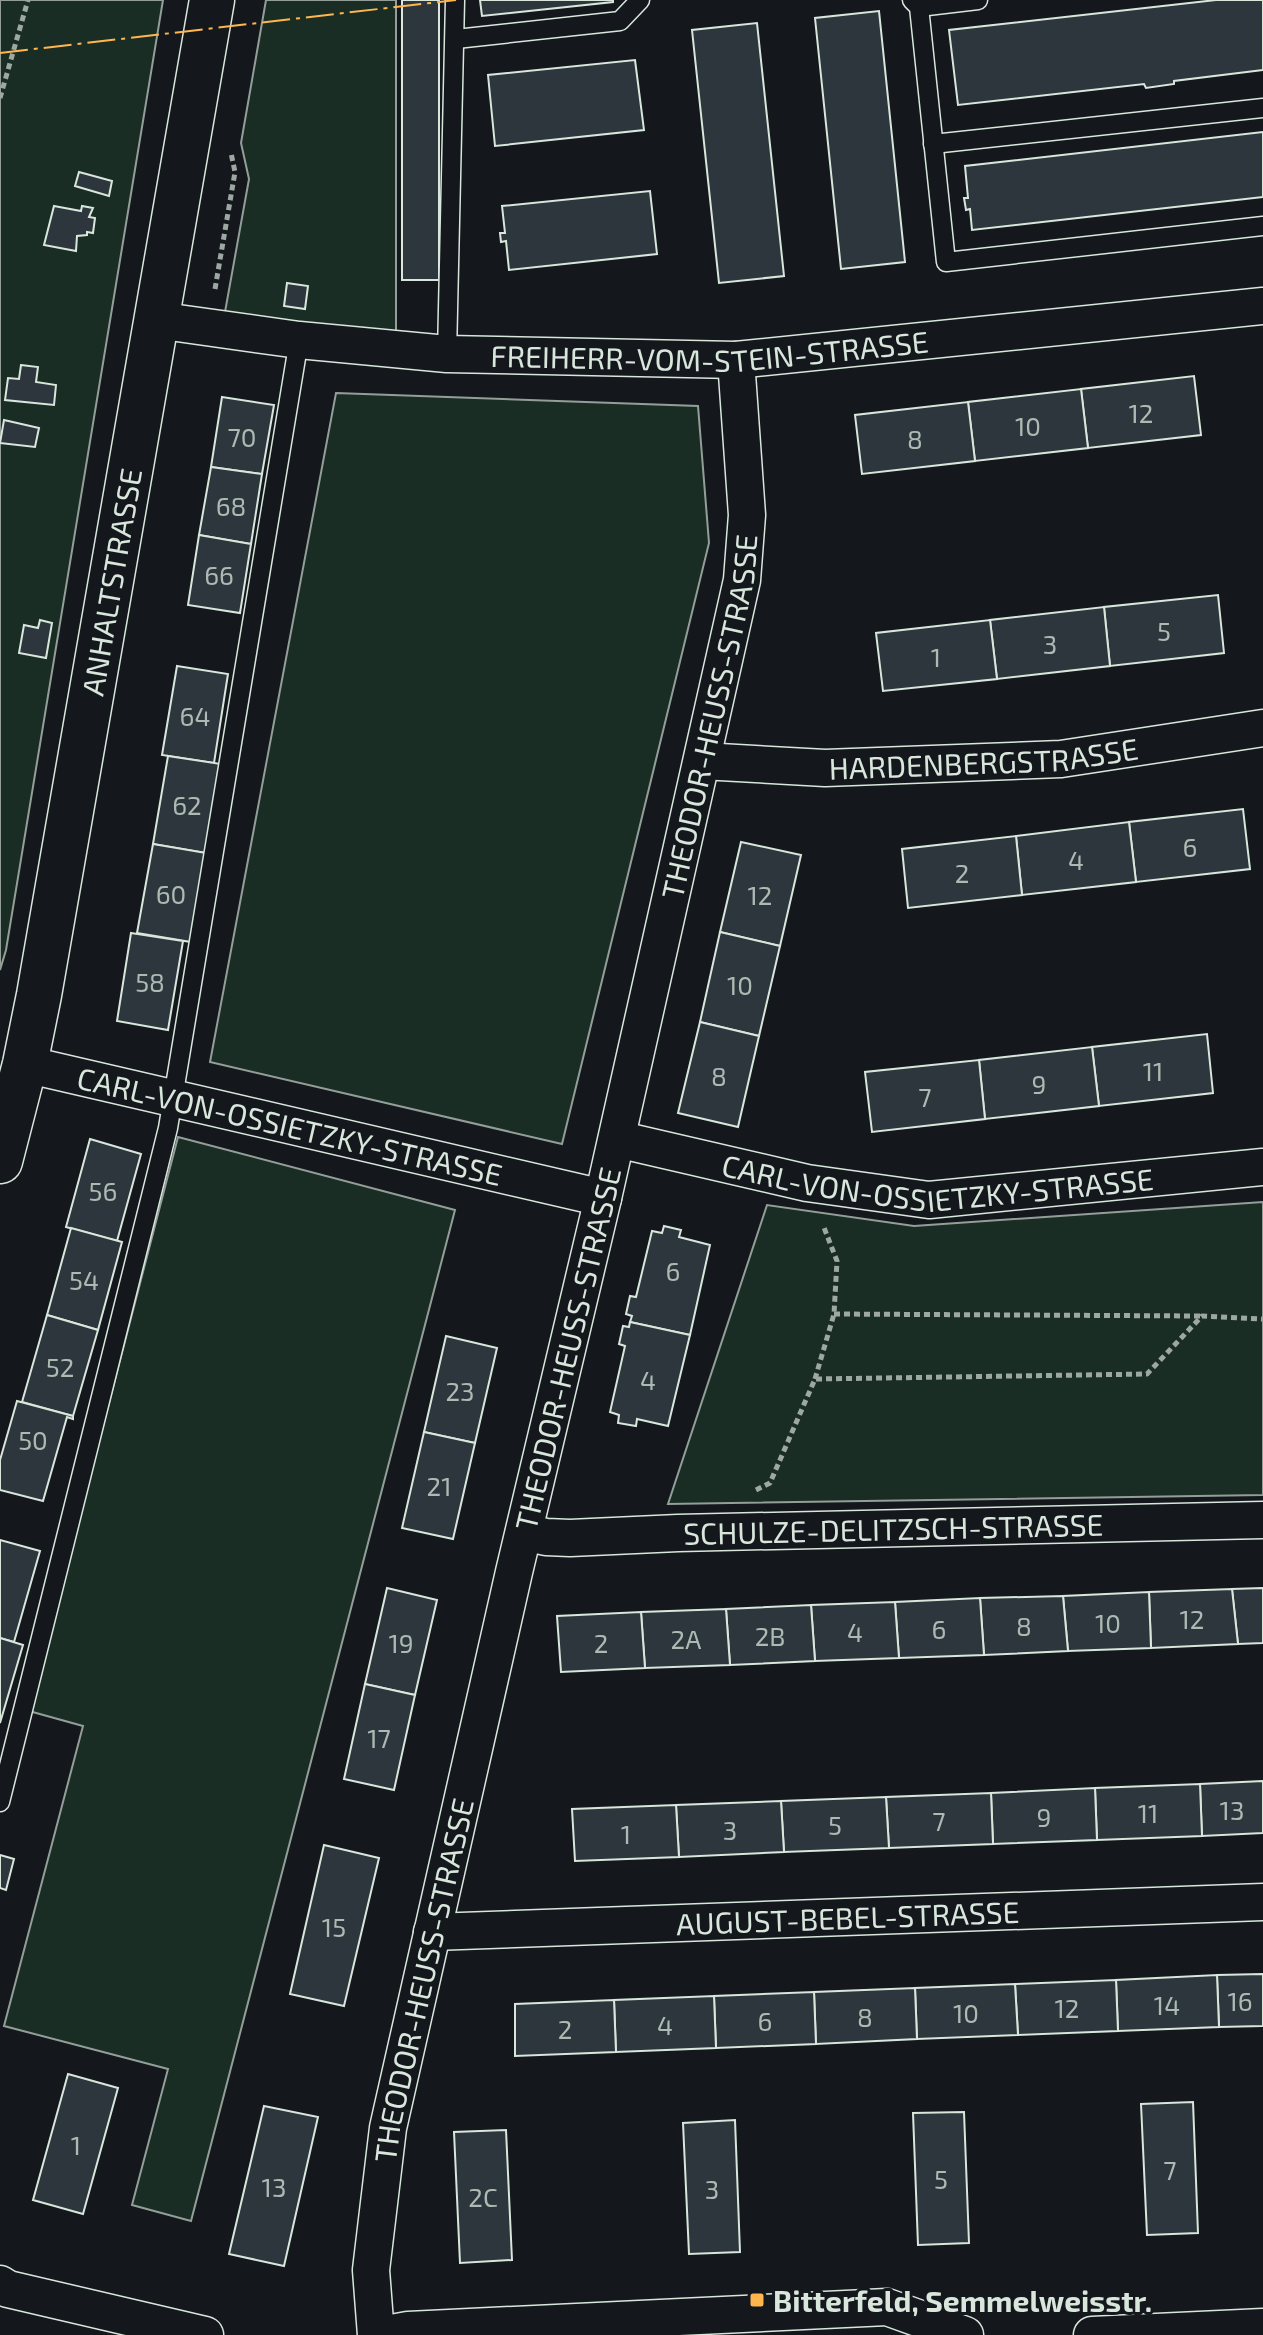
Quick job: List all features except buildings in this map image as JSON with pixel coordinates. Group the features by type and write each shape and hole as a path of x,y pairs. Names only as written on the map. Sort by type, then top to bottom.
{"street":[{"name":"ANHALTSTRASSE","path":"0,1161 39,995 212,0"},
{"name":"FREIHERR-VOM-STEIN-STRASSE","path":"156,320 299,340 447,354 736,360 1263,306"},
{"name":"THEODOR-HEUSS-STRASSE","path":"378,2335 371,2270 388,2128 617,1139 742,580 746,528 745,456 736,360"},
{"name":"HARDENBERGSTRASSE","path":"702,761 825,768 1061,759 1263,728"},
{"name":"CARL-VON-OSSIETZKY-STRASSE","path":"25,1064 603,1198"},
{"name":"CARL-VON-OSSIETZKY-STRASSE","path":"617,1139 807,1183 929,1200 1263,1167"},
{"name":"SCHULZE-DELITZSCH-STRASSE","path":"524,1532 570,1538 1263,1520"},
{"name":"AUGUST-BEBEL-STRASSE","path":"432,1932 1263,1902"},
{"path":"0,2284 36,2296 205,2335"},
{"path":"378,2335 408,2330 887,2307 965,2335"},
{"path":"1092,2335 1262,2330"}],"lane":[{"path":"447,354 455,0"},
{"path":"456,39 620,21 640,0"},
{"path":"978,0 916,3 946,262 1263,226"},
{"path":"933,144 1263,108"},
{"path":"0,1802 168,1128 299,340"}],"path":[{"path":"0,98 28,0"},
{"path":"208,329 235,172 230,147"},
{"path":"743,1497 770,1483 815,1379 834,1314 837,1261 807,1183"},
{"path":"834,1314 1263,1319"},
{"path":"815,1379 1147,1374 1202,1316"}],"green space":[{"path":"0,0 163,0 6,950 0,970"},
{"path":"266,0 396,0 396,335 225,312 249,179 241,143"},
{"path":"336,393 698,406 709,543 562,1144 210,1062"},
{"path":"178,1137 455,1210 191,2221 132,2205 168,2069 4,2026 83,1726 29,1711"},
{"path":"1263,1202 1263,1495 668,1504 767,1205 914,1226"}],"power":[{"path":"0,53 456,0"}],"place":[{"name":"Bitterfeld, Semmelweisstr.","path":"757,2300"}]}
